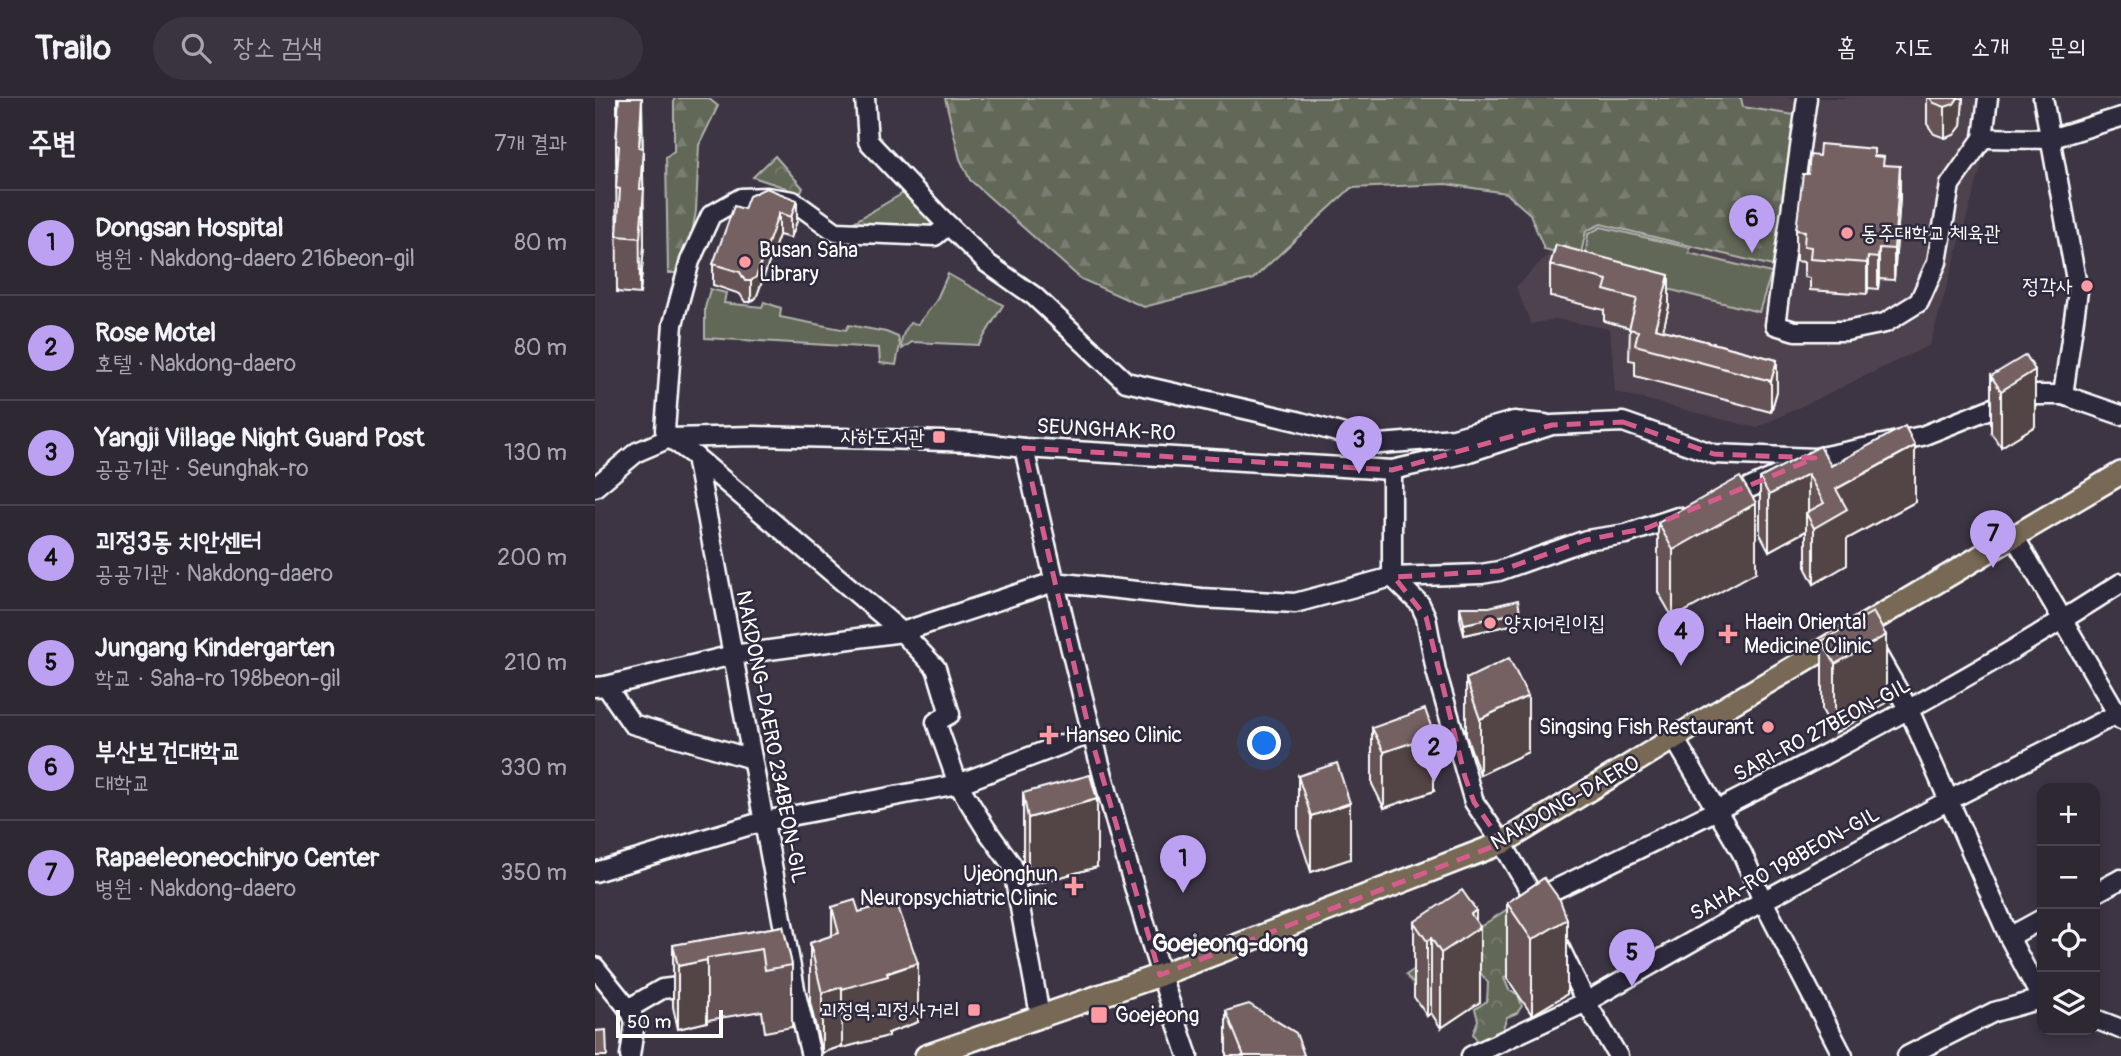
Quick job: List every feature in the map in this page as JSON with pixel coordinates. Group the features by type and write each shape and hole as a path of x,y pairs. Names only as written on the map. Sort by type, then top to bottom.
{"main road":[{"name":"NAKDONG-DAERO","path":"926,1056 1160,975 1503,843 1674,738 2121,473"}],"street":[{"path":"865,98 868,141 987,263 1034,296 1126,382 1297,421 1380,444 1454,438 1514,421 1552,425"},
{"path":"1807,98 1775,325 1795,331 1846,331 1885,323 1919,302 1937,262 1949,185 1983,138 1987,98"},
{"path":"2043,98 2078,291 2063,395"},
{"path":"1983,138 2050,139 2121,117"},
{"path":"948,225 935,236 836,232 793,201 767,197 741,198 711,215 690,261 673,324 665,430 670,438 696,457 902,632 936,668 950,714 936,722 958,784 1012,865 1041,1015"},
{"path":"752,759 632,724 601,686 733,655 902,632 1054,582 1201,598 1294,603 1392,577 1499,571 1586,540 1626,534 1700,508 1741,493 1815,458 1922,436 2025,395 2063,395 2121,415"},
{"name":"SEUNGHAK-RO","path":"595,487 637,452 670,438 753,436 974,442 1024,448 1392,470 1463,454 1552,425 1623,422 1714,454 1815,458"},
{"path":"1024,448 1090,734 1160,975 1188,1056"},
{"name":"NAKDONG-DAERO 234BEON-GIL","path":"696,457 764,821 786,974 811,1056"},
{"path":"1392,470 1392,577 1420,604 1426,617 1436,671 1474,802 1503,843 1535,899 1586,1002 1618,1056"},
{"path":"2014,536 2120,715"},
{"name":"SARI-RO 27BEON-GIL","path":"1535,899 1719,811 1909,710 2062,621 2121,583"},
{"path":"1862,628 1909,710 2009,936 2037,989"},
{"name":"SAHA-RO 198BEON-GIL","path":"1471,1056 1586,1002 1763,901 1949,800 2120,715"},
{"path":"595,872 764,821 958,784 1090,734"},
{"path":"1674,738 1742,853 1763,901 1843,1056"},
{"path":"2100,890 2121,879"},
{"path":"2009,936 2037,922"},
{"path":"595,967 635,1021 630,1056"},
{"path":"628,1009 662,989 714,983"},
{"path":"1907,1056 1994,1012 2037,1000"},
{"path":"2100,1021 2121,1029"}],"highlighted area":[{"path":"1623,422 1714,454 1815,458 1647,528 1586,540 1499,571 1394,577 1426,617 1465,777 1474,802 1502,843 1160,975 1090,734 1024,448 1392,470 1552,425"}],"shaded area":[{"path":"1715,98 1986,98 1981,168 1930,345 1756,428 1615,392 1610,329 1556,319 1531,324 1516,287 1604,197"}],"green space":[{"path":"674,98 708,98 718,106 699,145 696,211 685,273 668,273 666,157 674,151"},
{"path":"945,98 1741,98 1743,107 1795,115 1777,267 1601,224 1586,231 1580,258 1544,249 1530,214 1506,193 1446,184 1351,188 1253,279 1144,307 1081,279 970,180 960,159"},
{"path":"775,156 803,188 799,196 786,188 753,177"},
{"path":"907,191 935,219 928,228 852,223"},
{"path":"1601,227 1690,248 1689,253 1775,274 1770,277 1759,312 1584,268 1588,234"},
{"path":"948,274 1003,305 979,345 912,342 902,349 902,338 906,329 910,323 918,324 936,301"},
{"path":"710,289 726,293 724,303 762,307 764,302 781,308 780,317 846,330 849,325 886,332 898,337 900,345 896,365 880,363 879,348 705,338 705,308"},
{"path":"1509,908 1541,953 1504,978 1509,990 1518,995 1522,1006 1517,1013 1507,1017 1501,1033 1481,1047 1473,1034 1478,1020 1475,1009 1487,1001 1488,983 1470,958 1415,986 1406,975"}],"building":[{"path":"619,98 642,98 639,147 643,148 640,189 644,189 640,238 617,236 620,189 616,188 619,146 616,145"},
{"path":"1930,98 1958,98 1954,104 1945,107 1934,103"},
{"name":"동주대학교 체육관","path":"1820,144 1874,149 1874,156 1884,157 1883,165 1900,166 1894,249 1879,248 1878,258 1868,257 1867,263 1810,259 1811,247 1804,246 1805,231 1796,230 1803,174 1808,174 1810,155 1819,156"},
{"path":"766,188 797,200 791,217 779,213 756,277 745,281 740,272 713,264 734,206 744,209 749,196"},
{"path":"1556,245 1669,275 1655,328 1777,360 1771,381 1635,345 1638,331 1629,329 1637,299 1604,290 1607,280 1550,265"},
{"path":"2026,355 2035,370 2001,391 1991,376"},
{"path":"1905,426 1915,446 1836,489 1847,509 1814,528 1806,513 1824,503 1808,474 1769,495 1760,478 1820,446 1831,466"},
{"path":"1740,477 1756,503 1673,550 1658,523"},
{"path":"1518,600 1520,612 1464,624 1460,607 1489,607"},
{"path":"1873,612 1886,635 1835,664 1822,641"},
{"path":"1509,658 1528,696 1480,719 1466,679"},
{"path":"1425,709 1434,735 1384,752 1372,728"},
{"path":"1337,763 1350,803 1311,816 1298,776"},
{"path":"1090,775 1097,799 1028,818 1023,793"},
{"path":"1544,878 1560,900 1567,919 1532,940 1507,903"},
{"path":"1462,890 1476,910 1471,914 1480,927 1441,953 1431,938 1427,941 1414,922"},
{"path":"855,900 859,912 896,901 918,963 887,973 888,976 822,993 810,943 839,933 832,907"},
{"path":"783,926 792,965 765,970 762,949 678,966 673,945"},
{"path":"1249,1004 1296,1033 1304,1055 1244,1056 1226,1011"},
{"path":"606,1030 607,1056 595,1056 595,1031"}],"place":[{"name":"동주대학교 체육관","path":"1847,233"},
{"name":"부산보건대학교","path":"1752,253"},
{"name":"Busan Saha Library","path":"745,262"},
{"name":"정각사","path":"2087,286"},
{"name":"사하도서관","path":"939,437"},
{"name":"Yangji Village Night Guard Post","path":"1359,474"},
{"name":"Rapaeleoneochiryo Center","path":"1993,568"},
{"name":"양지어린이집","path":"1490,623"},
{"name":"Haein Oriental Medicine Clinic","path":"1728,634"},
{"name":"괴정3동 치안센터","path":"1681,666"},
{"name":"Singsing Fish Restaurant","path":"1768,727"},
{"name":"Hanseo Clinic","path":"1049,735"},
{"name":"Rose Motel","path":"1434,782"},
{"name":"Ujeonghun Neuropsychiatric Clinic","path":"1074,886"},
{"name":"Dongsan Hospital","path":"1183,893"},
{"name":"Jungang Kindergarten","path":"1632,987"},
{"name":"괴정역.괴정사거리","path":"974,1010"},
{"name":"Goejeong","path":"1099,1015"}],"district":[{"name":"Goejeong-dong","path":"1230,943"}]}
